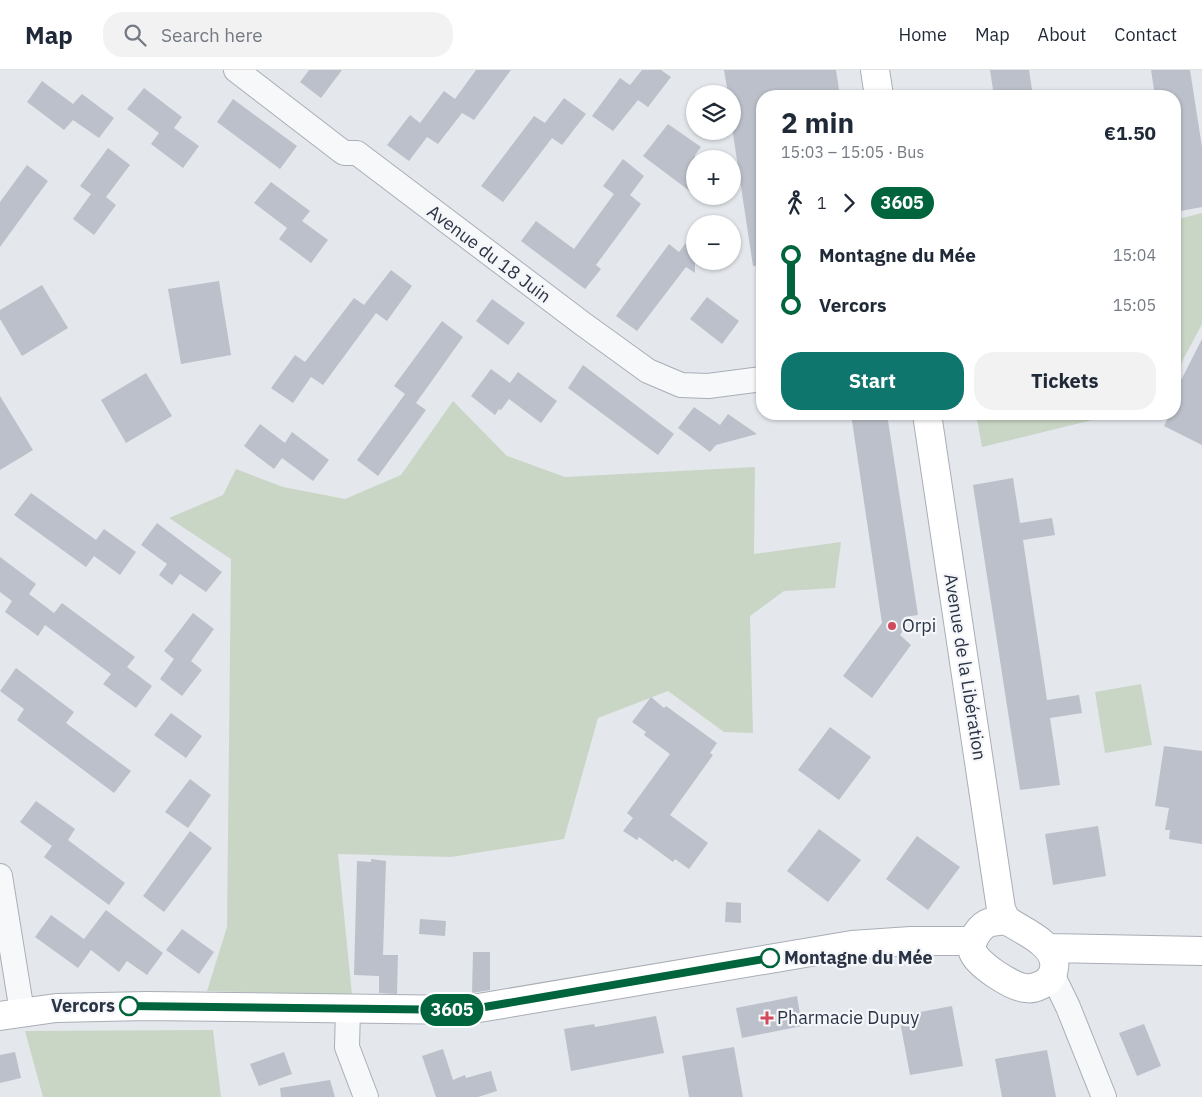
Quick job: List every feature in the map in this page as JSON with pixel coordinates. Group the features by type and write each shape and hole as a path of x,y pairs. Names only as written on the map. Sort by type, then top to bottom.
{"street":[{"name":"Avenue du 18 Juin","path":"236,70 344,153 357,153 648,371 681,385 708,386 756,380"},
{"path":"875,70 878,90"},
{"name":"Avenue de la Libération","path":"928,420 1002,909 1006,920"},
{"path":"0,876 11,1014 56,1008 147,1006 467,1010 852,945 911,941 973,941"},
{"path":"1052,976 1039,986 1026,988 1013,985 981,963 973,952 973,941 979,930 989,922 1006,920 1049,948 1055,958 1052,976 1068,1007 1104,1097"},
{"path":"1049,948 1202,951"},
{"path":"348,1009 347,1047 366,1097"}],"green space":[{"path":"1202,213 1202,324 1181,364 1181,218"},
{"path":"453,401 507,456 565,477 755,467 754,554 841,542 835,588 784,591 750,616 753,733 724,732 668,691 598,718 564,839 451,857 338,854 352,995 207,991 227,927 231,559 169,518 223,495 236,469 283,487 345,499 401,475"},
{"path":"977,420 1092,420 982,447"},
{"path":"1141,684 1152,745 1105,753 1095,692"},
{"path":"213,1030 221,1097 43,1097 25,1031"}],"building":[{"path":"309,70 342,70 321,98 300,82"},
{"path":"476,70 511,70 474,120 462,113 438,144 427,137 409,161 387,145 410,115 420,123 444,91 455,99"},
{"path":"642,70 661,70 671,77 648,107 638,100 613,131 592,116 620,78 630,85"},
{"path":"724,70 836,70 839,90 756,90 756,266 753,266 741,187 741,150 735,150 734,140 741,140 741,85 726,85"},
{"path":"990,70 1029,70 1032,90 993,90"},
{"path":"1151,70 1190,70 1202,147 1202,207 1181,211 1181,90 1154,90"},
{"path":"42,81 73,104 82,94 114,118 99,138 73,120 64,130 27,102"},
{"path":"144,88 182,117 174,128 199,146 183,168 151,144 159,133 127,109"},
{"path":"564,98 586,114 562,145 552,138 503,202 481,186 534,116 545,123"},
{"path":"233,99 297,146 280,169 217,122"},
{"path":"668,124 686,137 686,140 691,140 701,147 699,150 686,150 686,188 643,156"},
{"path":"108,148 130,165 106,197 116,205 94,235 73,219 91,194 80,186"},
{"path":"623,159 644,176 630,195 641,204 596,265 601,269 585,289 521,241 536,221 574,249 614,194 603,186"},
{"path":"27,165 48,181 0,247 0,202"},
{"path":"271,182 310,211 302,221 328,240 311,263 279,239 287,228 254,203"},
{"path":"686,243 686,267 637,331 616,316 669,244 679,252"},
{"path":"391,270 412,286 387,321 376,313 323,385 311,377 293,403 271,388 295,355 305,362 354,298 364,305"},
{"path":"219,281 231,355 181,364 168,289"},
{"path":"42,285 68,328 22,356 0,319 0,310"},
{"path":"707,297 739,321 722,344 690,319"},
{"path":"492,299 525,323 508,345 476,321"},
{"path":"442,321 463,337 416,403 426,410 378,476 357,460 405,394 394,386"},
{"path":"1202,339 1202,445 1164,426 1167,420 1181,420 1181,380"},
{"path":"583,365 674,434 658,455 568,388"},
{"path":"491,369 510,383 518,372 557,401 541,423 509,399 495,415 471,396"},
{"path":"146,373 172,416 126,443 101,400"},
{"path":"0,396 33,450 0,470"},
{"path":"694,407 720,425 728,414 757,434 716,445 710,452 678,428"},
{"path":"852,420 888,420 918,615 904,617 905,628 900,635 911,645 872,698 843,676 882,623"},
{"path":"260,424 285,443 292,432 329,460 313,481 282,458 274,469 244,446"},
{"path":"1013,478 1020,523 1052,518 1055,535 1023,540 1047,700 1079,695 1082,713 1050,718 1060,785 1020,790 973,485"},
{"path":"31,493 96,540 104,529 136,552 120,575 94,556 86,567 14,515"},
{"path":"157,523 222,572 206,592 180,574 172,585 159,575 167,564 141,545"},
{"path":"0,557 36,584 29,594 54,613 62,603 135,657 127,667 152,686 136,708 103,684 111,674 45,625 38,636 5,612 12,601 0,592"},
{"path":"193,613 214,629 191,661 202,670 182,696 160,679 174,659 164,651"},
{"path":"16,668 74,712 66,723 131,771 114,793 17,720 24,709 0,691"},
{"path":"651,697 664,708 666,706 717,743 710,753 713,755 670,815 708,843 689,869 675,859 673,862 639,837 637,840 623,831 633,818 627,813 670,754 644,735 646,732 632,722"},
{"path":"171,713 202,736 186,758 154,735"},
{"path":"830,727 871,757 839,800 798,770"},
{"path":"1164,746 1202,751 1202,844 1169,839 1170,830 1165,830 1169,808 1155,806"},
{"path":"190,779 211,795 188,828 165,812"},
{"path":"36,801 75,829 68,840 125,883 109,905 44,857 52,846 20,822"},
{"path":"1098,826 1106,876 1053,885 1045,834"},
{"path":"819,829 861,860 828,902 787,871"},
{"path":"190,831 212,848 164,912 143,896"},
{"path":"917,836 960,867 928,910 886,879"},
{"path":"371,859 386,861 383,955 398,955 397,994 379,993 379,976 354,975 357,861 371,862"},
{"path":"726,902 741,903 741,923 725,922"},
{"path":"106,910 163,953 147,975 127,961 119,972 91,950 78,968 35,937 51,915 84,939"},
{"path":"420,919 446,921 445,936 419,934"},
{"path":"182,929 214,952 199,974 166,950"},
{"path":"473,952 490,952 490,990 472,993"},
{"path":"797,996 802,1026 742,1038 736,1008"},
{"path":"952,1006 963,1066 910,1075 899,1016"},
{"path":"656,1016 664,1053 571,1071 564,1029 594,1024 595,1027"},
{"path":"1144,1024 1161,1066 1137,1076 1119,1033"},
{"path":"734,1047 743,1097 689,1097 682,1056"},
{"path":"443,1049 453,1080 465,1075 466,1078 491,1071 497,1091 478,1097 436,1097 422,1056"},
{"path":"1047,1050 1056,1097 1002,1097 995,1059"},
{"path":"15,1052 21,1078 0,1083 0,1055"},
{"path":"284,1052 292,1074 259,1086 250,1064"},
{"path":"330,1080 335,1097 281,1097 280,1088"}],"bus line":[{"name":"3605","path":"129,1006 467,1010 770,958"}],"place":[{"name":"Orpi","path":"892,626"},
{"name":"Montagne du Mée","path":"770,958"},
{"name":"Vercors","path":"129,1006"},
{"name":"Pharmacie Dupuy","path":"767,1018"}]}
